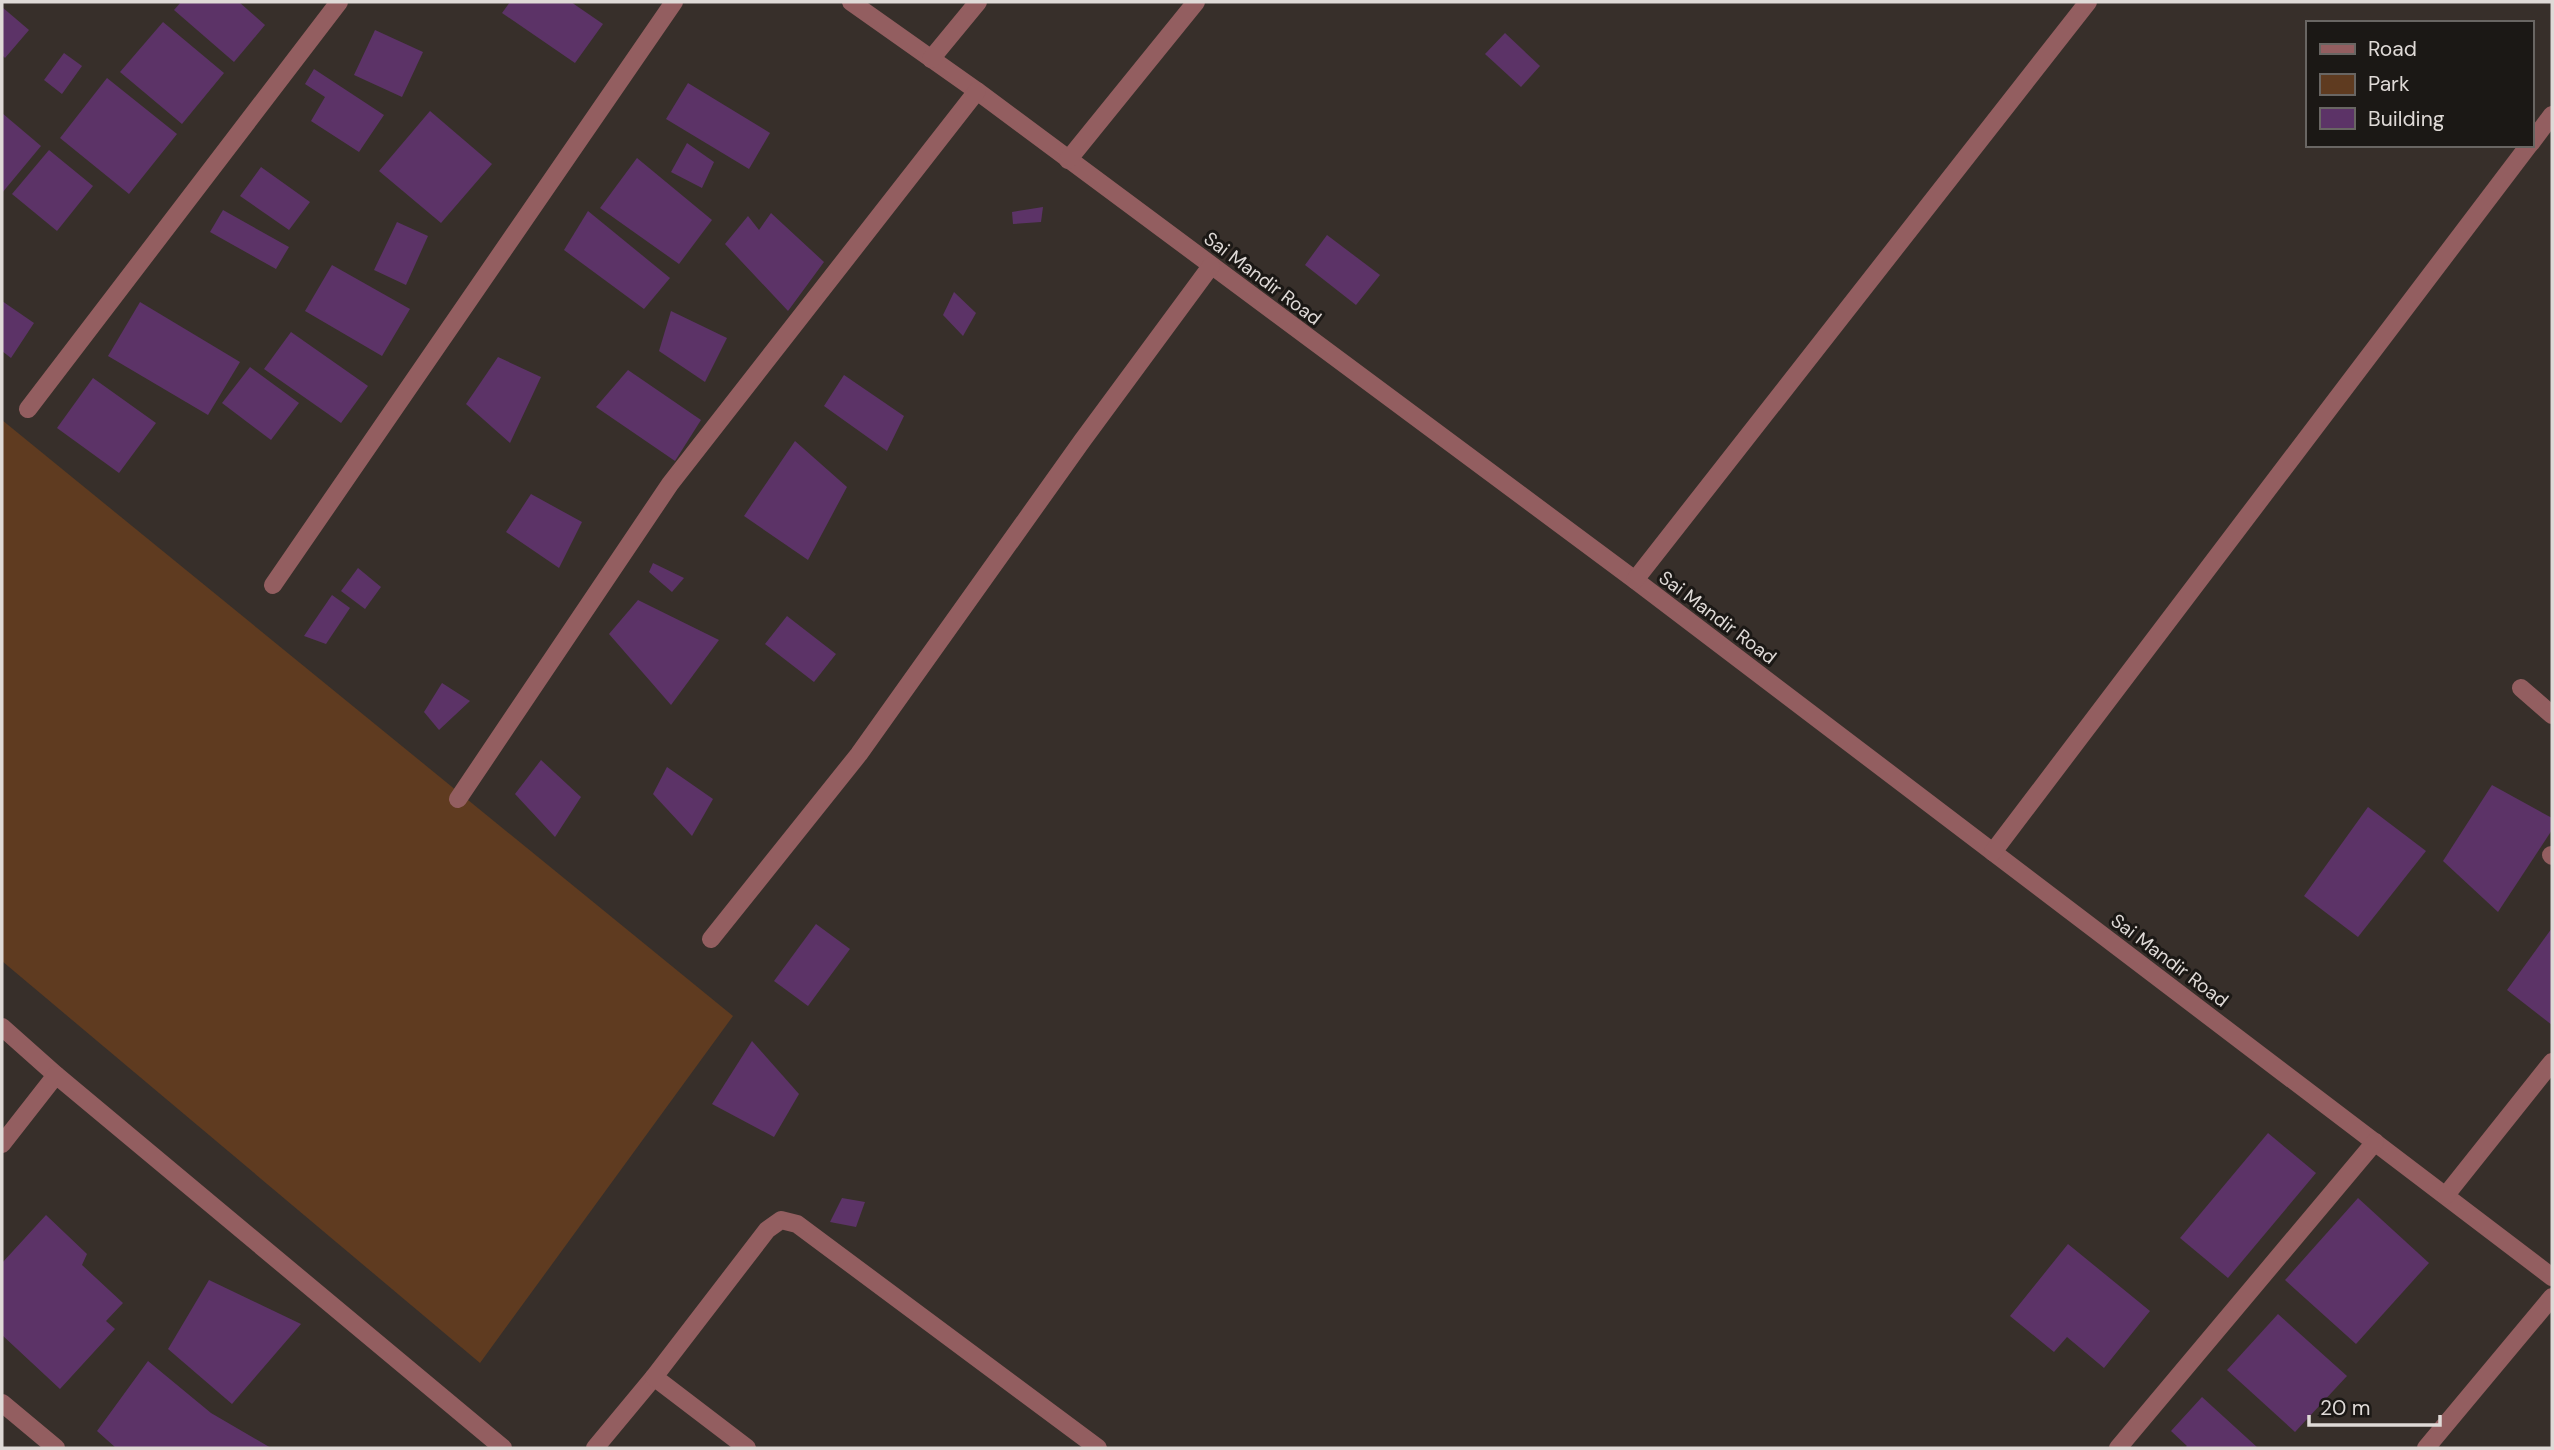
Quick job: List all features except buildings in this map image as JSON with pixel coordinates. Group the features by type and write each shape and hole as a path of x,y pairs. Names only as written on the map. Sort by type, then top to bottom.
{"street":[{"path":"28,409 338,2"},
{"path":"273,585 674,2"},
{"name":"Sai Mandir Road","path":"851,2 977,91 1635,580 2552,1277"},
{"path":"932,59 978,2"},
{"path":"1068,160 1196,2"},
{"path":"1635,580 2088,2"},
{"path":"458,799 670,484 977,91"},
{"path":"2533,140 2552,115"},
{"path":"1993,852 2528,147"},
{"path":"711,939 859,754 1082,441 1211,266"},
{"path":"2521,688 2552,715"},
{"path":"2,1027 503,1448"},
{"path":"2446,1195 2552,1062"},
{"path":"2,1144 56,1074"},
{"path":"2118,1448 2375,1142"},
{"path":"595,1448 654,1377 767,1230 781,1220 797,1224 1098,1448"},
{"path":"2426,1448 2552,1297"},
{"path":"654,1377 747,1448"},
{"path":"2,1403 56,1448"}],"green space":[{"path":"2,420 733,1016 480,1363 2,961"}]}
